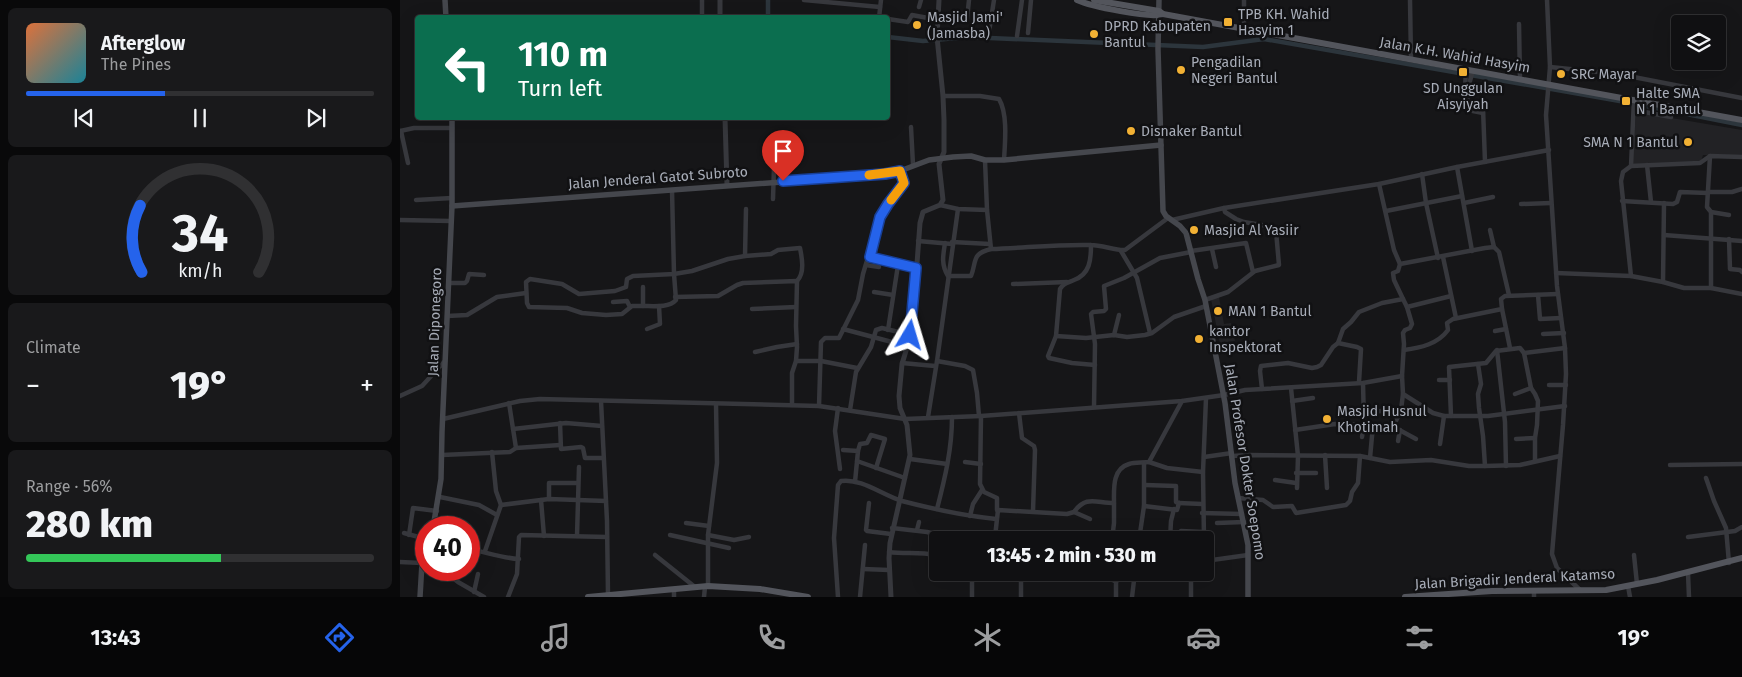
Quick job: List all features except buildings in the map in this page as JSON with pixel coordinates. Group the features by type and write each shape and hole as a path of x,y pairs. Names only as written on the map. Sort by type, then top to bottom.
{"main road":[{"path":"445,0 446,15"},
{"path":"1077,0 1100,6 1160,14"},
{"path":"1094,0 1160,14"},
{"name":"Jalan Profesor Dokter Soepomo","path":"1159,0 1158,49 1163,207 1165,214 1186,232 1205,303 1224,395 1238,498 1244,522 1248,555 1248,597"},
{"name":"Jalan K.H. Wahid Hasyim","path":"1160,14 1411,59 1469,75 1520,79 1549,86 1742,120"},
{"name":"Jalan Diponegoro","path":"436,516 440,497 446,361 452,206 452,120"},
{"name":"Jalan Jenderal Gatot Subroto","path":"452,206 885,174 941,158 963,156 985,160 1004,160 1161,145"},
{"name":"Jalan Brigadir Jenderal Katamso","path":"1405,597 1485,591 1508,594 1534,594 1581,591 1592,594 1728,563 1742,558"},
{"path":"420,597 422,581"},
{"path":"588,597 707,587 760,588 808,597"}],"street":[{"path":"702,0 702,15"},
{"path":"720,0 720,15"},
{"path":"804,0 880,7"},
{"path":"879,15 881,0"},
{"path":"919,7 921,0"},
{"path":"939,0 937,39 943,96 944,145 939,164 944,197 940,205"},
{"path":"967,19 969,0"},
{"path":"989,32 994,0"},
{"path":"1017,36 1022,0"},
{"path":"1028,33 1031,0"},
{"path":"1244,0 1244,29"},
{"path":"1410,0 1411,59"},
{"path":"1547,0 1550,66 1546,116 1556,273 1564,333 1566,385 1552,558 1557,568 1581,591"},
{"path":"890,19 908,22 912,15 928,18"},
{"path":"1519,24 1520,79"},
{"path":"1550,66 1618,74 1742,98"},
{"path":"1465,89 1469,75"},
{"path":"1469,75 1469,106 1473,111 1483,110 1484,162"},
{"path":"943,96 999,98 1003,113 1004,160"},
{"path":"1631,166 1634,100"},
{"path":"1634,109 1671,117"},
{"path":"725,120 727,186"},
{"path":"911,127 913,165"},
{"path":"408,164 401,131 414,128 452,128"},
{"path":"773,199 775,135"},
{"path":"918,241 990,247 1091,245 1121,251 1130,248 1170,219 1224,208 1379,184 1548,150"},
{"path":"1631,276 1622,201 1621,177 1624,171 1631,166 1700,163 1710,156 1742,157"},
{"path":"1710,156 1707,206 1711,212 1711,288"},
{"path":"985,160 990,247"},
{"path":"1647,165 1651,202"},
{"path":"1456,167 1472,250"},
{"path":"820,406 821,346 823,340 827,338 838,339 858,300 880,217 904,183 900,171"},
{"path":"1422,174 1426,204 1456,318"},
{"path":"1379,184 1396,255 1400,264 1398,271 1393,273 1393,275 1407,306 1412,324 1403,333 1403,394 1401,410 1395,424 1392,426"},
{"path":"1622,201 1676,203 1680,192 1732,192 1742,189"},
{"path":"672,190 674,274 676,297 674,303 659,306 630,307 622,314 606,315 582,313 568,308 530,307 527,304 526,281 530,279 562,284 579,294 622,289 626,287 628,277 674,274 692,271 728,259 771,254 778,250 800,248 802,257 801,274 796,281 797,344 796,361 792,376 792,405"},
{"path":"1386,211 1462,196"},
{"path":"1464,203 1493,197"},
{"path":"416,200 452,198"},
{"path":"1521,204 1551,203"},
{"path":"1663,282 1664,203"},
{"path":"891,597 888,552 910,459 910,439 906,418 899,403 902,363 910,335 922,214 940,205 958,209 987,210"},
{"path":"1056,336 1094,338 1114,335 1127,337 1150,333 1174,317 1228,292 1253,272 1279,265 1275,229 1272,225 1250,223 1236,219 1225,212 1224,208"},
{"path":"745,256 746,209"},
{"path":"928,417 958,209"},
{"path":"1711,212 1728,214"},
{"path":"400,220 451,221"},
{"path":"1490,230 1494,247 1499,252 1509,295"},
{"path":"1664,235 1742,240"},
{"path":"1729,239 1730,269 1742,272"},
{"path":"1094,407 1095,365 1091,314 1106,310 1104,286 1160,258 1246,243 1253,272"},
{"path":"945,244 943,262 948,276"},
{"path":"1091,245 1091,259 1088,268 1077,279 1068,282 1060,289 1056,336 1050,347 1048,357 1072,363 1095,365"},
{"path":"948,276 971,276 976,256 990,247"},
{"path":"1400,264 1494,247"},
{"path":"1212,249 1216,267"},
{"path":"1121,251 1135,272 1142,294 1150,333"},
{"path":"870,257 916,268"},
{"path":"866,265 879,267"},
{"path":"888,330 898,265"},
{"path":"1556,273 1631,276 1684,288 1711,288 1742,294"},
{"path":"449,282 465,283 468,274 484,275"},
{"path":"676,297 718,296 737,285 796,281"},
{"path":"1013,284 1068,282"},
{"path":"643,287 643,306"},
{"path":"874,292 893,295"},
{"path":"447,316 467,315 498,297 526,293"},
{"path":"1538,294 1540,319 1561,318"},
{"path":"1510,348 1501,299 1509,295 1558,294"},
{"path":"1407,306 1451,296"},
{"path":"1262,389 1261,366 1288,363 1316,368 1321,365 1333,347 1338,343 1343,328 1351,322 1358,312 1382,303 1403,299"},
{"path":"613,302 627,301 630,307"},
{"path":"647,329 660,325 659,306"},
{"path":"752,309 796,307"},
{"path":"1404,350 1429,345 1445,334 1448,330 1448,322 1456,318 1502,309"},
{"path":"1114,335 1119,315"},
{"path":"843,329 907,346"},
{"path":"850,410 857,368 868,352 875,332 878,329 910,335"},
{"path":"1495,330 1506,329"},
{"path":"1543,334 1564,333"},
{"path":"1338,343 1357,347 1361,350 1361,383 1364,412 1362,437"},
{"path":"755,352 776,346 797,344"},
{"path":"1451,416 1449,367 1488,362 1497,350 1520,348 1524,353 1531,388 1536,396 1538,409 1535,438 1536,461"},
{"path":"1524,353 1565,348"},
{"path":"1497,350 1504,413 1506,466"},
{"path":"400,396 422,386 446,361"},
{"path":"796,361 821,361 857,368"},
{"path":"902,363 965,366 973,370 980,416 980,484 982,490 997,498 995,531"},
{"path":"1478,364 1480,384 1478,394 1485,466"},
{"path":"443,419 509,403 540,398 820,406 906,418 980,416 1182,401 1245,390 1361,383 1402,376"},
{"path":"1439,380 1450,380"},
{"path":"1549,385 1566,385"},
{"path":"1275,480 1296,485 1298,456 1291,388"},
{"path":"1515,394 1531,388"},
{"path":"1403,394 1433,413 1444,416 1480,416 1565,406"},
{"path":"1203,531 1202,504 1206,398"},
{"path":"1292,401 1313,398"},
{"path":"601,401 608,595"},
{"path":"1140,531 1147,462 1182,401"},
{"path":"509,403 516,448"},
{"path":"704,597 707,587 708,534 716,464 716,404"},
{"path":"838,408 835,431 840,469"},
{"path":"1364,412 1401,410"},
{"path":"1019,413 1022,438 1031,442 1035,450 1033,511"},
{"path":"1440,444 1444,416"},
{"path":"937,509 951,444 952,417"},
{"path":"513,429 560,423 602,426"},
{"path":"560,423 560,445 562,449 582,447 585,458 603,458"},
{"path":"1296,430 1335,424 1392,426 1416,439"},
{"path":"1370,458 1373,425"},
{"path":"1398,441 1400,430"},
{"path":"855,482 860,444 867,443 871,435 885,439 876,468"},
{"path":"1516,439 1535,438"},
{"path":"442,456 512,451 516,448 560,445"},
{"path":"843,450 858,451"},
{"path":"485,551 501,505 496,491 492,452"},
{"path":"1325,455 1327,488"},
{"path":"1204,456 1360,456 1397,462 1440,460 1469,466 1520,466 1560,456"},
{"path":"1238,498 1262,500 1273,507 1292,506 1296,513 1340,507 1349,503 1352,492 1358,483 1360,456"},
{"path":"910,459 947,464"},
{"path":"857,461 905,478"},
{"path":"965,462 981,464"},
{"path":"1113,531 1115,480 1119,471 1129,464 1147,462 1166,468 1203,472"},
{"path":"1670,465 1742,464"},
{"path":"578,536 577,500 579,467"},
{"path":"1296,473 1316,474"},
{"path":"1706,478 1727,532 1728,563"},
{"path":"838,597 834,538 838,485 843,480 855,482 900,500 970,516 996,519"},
{"path":"549,499 549,483 578,483"},
{"path":"1145,485 1176,486 1176,502 1180,504 1202,504"},
{"path":"970,516 973,504 982,490"},
{"path":"440,497 479,505 497,515"},
{"path":"501,505 549,499 606,501"},
{"path":"541,500 544,536"},
{"path":"869,503 866,530 868,531 917,530 929,533"},
{"path":"997,510 1067,514 1074,512 1082,503 1114,503"},
{"path":"1144,506 1178,510 1180,504"},
{"path":"415,536 406,534 413,508 437,511"},
{"path":"1170,531 1174,509"},
{"path":"1074,512 1090,519"},
{"path":"1202,513 1242,514"},
{"path":"917,530 920,522"},
{"path":"1217,523 1244,522"},
{"path":"686,523 709,526"},
{"path":"1688,537 1738,530 1742,527"},
{"path":"708,534 734,540 749,537"},
{"path":"670,535 729,548"},
{"path":"508,597 516,579 520,536 607,537"},
{"path":"860,597 865,545"},
{"path":"480,550 497,554 501,557 519,559"},
{"path":"888,552 929,554"},
{"path":"655,555 694,588"},
{"path":"1214,560 1248,555"},
{"path":"1634,555 1637,584"},
{"path":"400,562 415,561"},
{"path":"863,569 889,570"},
{"path":"1688,572 1688,597"},
{"path":"457,581 484,597"},
{"path":"474,592 476,581"},
{"path":"972,581 972,597"},
{"path":"1021,581 1021,597"},
{"path":"1115,581 1116,597"},
{"path":"1132,597 1134,581"},
{"path":"1190,581 1191,597"},
{"path":"1628,586 1630,597"},
{"path":"674,589 674,597"}],"shaded area":[{"name":"SMA N 1 Bantul","path":"1636,112 1742,130 1742,156 1703,155 1699,162 1632,165"},
{"name":"MAN 1 Bantul","path":"1219,297 1224,324 1231,323 1235,341 1220,344 1211,299"}],"waterway":[{"path":"768,0 768,15"},
{"path":"890,37 923,41 968,37 1203,47 1264,39 1631,103 1742,125"}],"slow traffic":[{"path":"869,175 900,171 904,183 891,200"}],"place":[{"name":"TPB KH. Wahid Hasyim 1","path":"1228,22"},
{"name":"Masjid Jami' (Jamasba)","path":"917,25"},
{"name":"DPRD Kabupaten Bantul","path":"1094,34"},
{"name":"Pengadilan Negeri Bantul","path":"1181,70"},
{"name":"SD Unggulan Aisyiyah","path":"1463,72"},
{"name":"SRC Mayar","path":"1561,74"},
{"name":"Halte SMA N 1 Bantul","path":"1626,101"},
{"name":"Disnaker Bantul","path":"1131,131"},
{"name":"SMA N 1 Bantul","path":"1688,142"},
{"name":"Masjid Al Yasiir","path":"1194,230"},
{"name":"MAN 1 Bantul","path":"1218,311"},
{"name":"kantor Inspektorat","path":"1199,339"},
{"name":"Masjid Husnul Khotimah","path":"1327,419"}],"route":[{"path":"783,181 885,174 900,171 904,183 880,217 870,257 916,268 915,298 910,335"}]}
